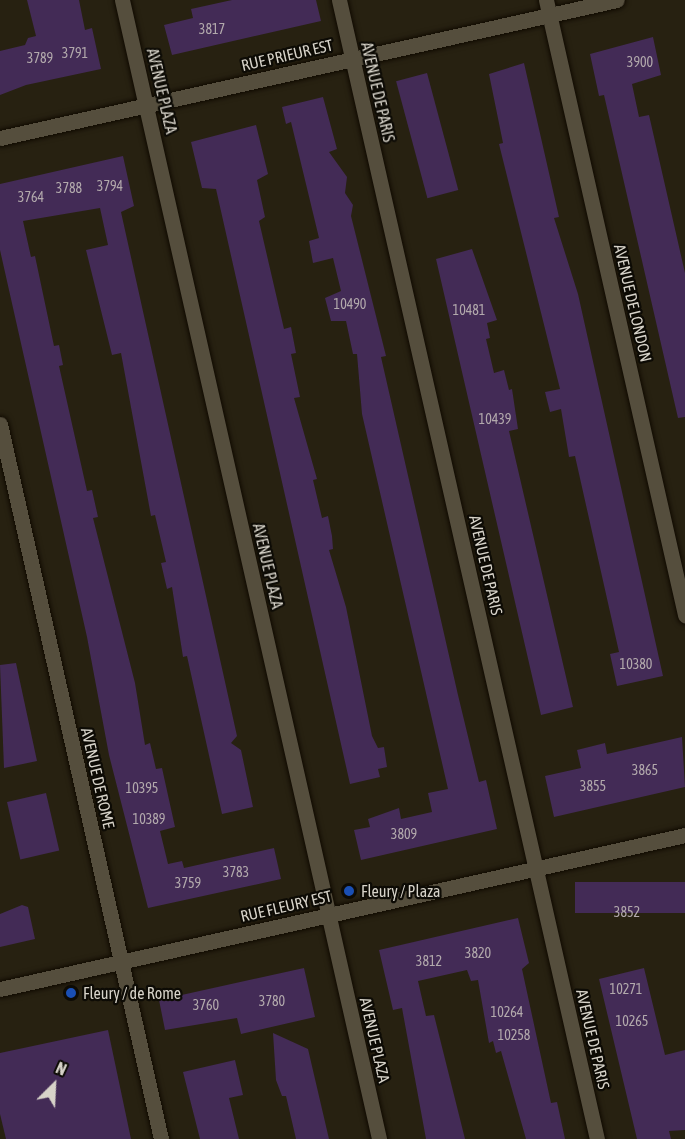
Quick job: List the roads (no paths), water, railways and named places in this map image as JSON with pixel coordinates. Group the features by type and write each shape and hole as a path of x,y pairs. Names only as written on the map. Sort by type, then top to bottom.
{"street":[{"name":"AVENUE PLAZA","path":"122,0 379,1139"},
{"name":"AVENUE DE PARIS","path":"339,0 597,1139"},
{"name":"RUE PRIEUR EST","path":"0,138 352,59 548,8 617,0"},
{"name":"AVENUE DE LONDON","path":"548,8 685,615"},
{"name":"AVENUE DE ROME","path":"0,424 161,1139"},
{"name":"RUE FLEURY EST","path":"0,989 685,835"}],"place":[{"name":"Fleury / Plaza","path":"349,891"},
{"name":"Fleury / de Rome","path":"71,993"}]}
